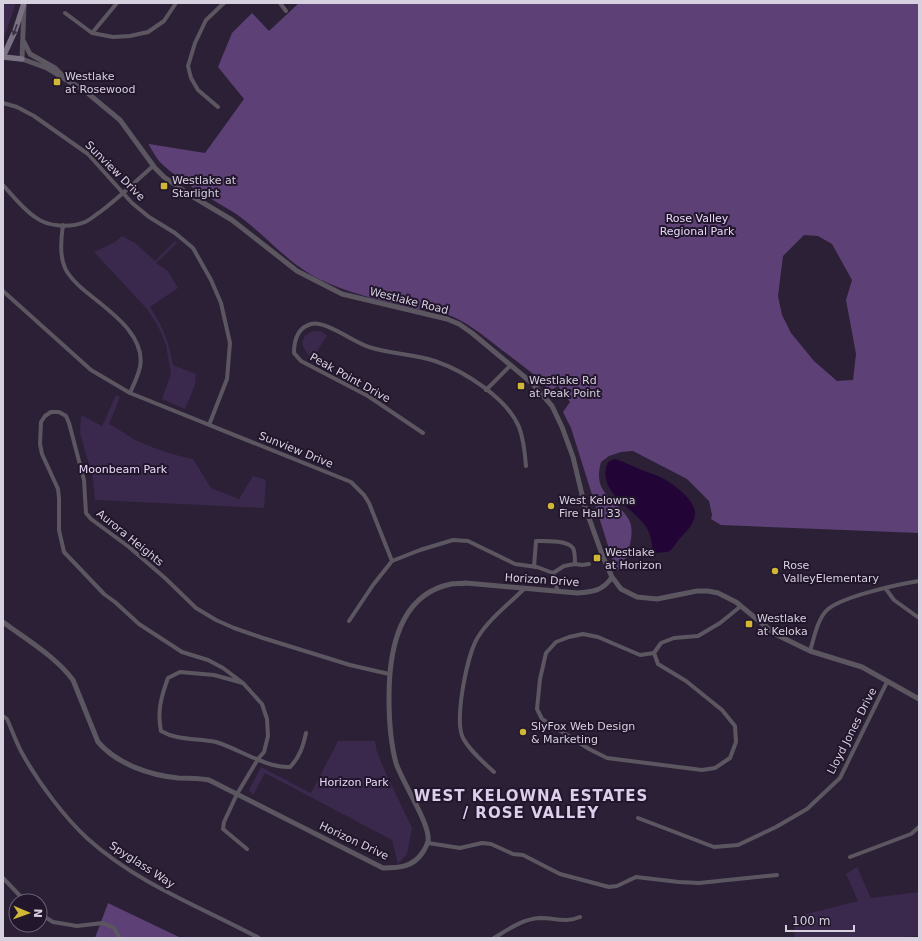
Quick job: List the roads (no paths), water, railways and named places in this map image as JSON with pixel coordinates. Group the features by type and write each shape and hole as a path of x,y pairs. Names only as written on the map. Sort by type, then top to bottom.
{"main road":[{"path":"3,57 15,31 24,3"},
{"name":"Westlake Road","path":"3,57 22,59"}],"street":[{"path":"22,59 24,3"},
{"path":"92,32 117,3"},
{"path":"66,13 92,32 113,37 130,36 148,32 164,21 176,3"},
{"path":"218,107 198,90 191,78 188,66 195,44 206,20 224,3"},
{"path":"280,3 286,11"},
{"path":"23,38 24,46 30,54 55,68 68,81"},
{"name":"Westlake Road","path":"22,59 47,68 85,91 120,120 153,166 164,177 190,195 232,220 297,271 342,294 447,319 459,324 533,384 556,412 573,457 585,506 612,577 621,589 637,597 657,599 697,591 718,593 741,606 776,634 810,651 862,667 919,699"},
{"name":"Sunview Drive","path":"3,103 17,107 34,116 88,154 132,203 175,233 193,248 211,280 221,303 230,343 227,379 209,425"},
{"path":"3,185 36,218 47,222 72,225 86,222 123,193 153,166"},
{"path":"63,225 62,249 65,268 80,287 122,322 132,333 138,345 141,357 140,366 130,393"},
{"name":"Sunview Drive","path":"3,291 91,370 130,393 351,482 364,495 369,503 392,560"},
{"name":"Peak Point Drive","path":"423,433 368,396 301,361 294,353 294,341 301,329 312,324 322,325 369,347 434,361 460,372 505,405 519,426 525,448 526,466"},
{"path":"486,390 511,365"},
{"name":"Aurora Heights","path":"243,683 223,668 182,652 139,624 104,594 64,552 59,530 58,489 42,454 41,422 45,416 51,412 59,412 66,416 69,422 84,480 86,513 91,519 129,547 166,578 196,608 216,620 234,628 331,659 389,674"},
{"path":"349,621 392,560 420,550 457,540 468,541 515,564 547,570 553,573 556,579 557,591"},
{"path":"534,567 536,541 562,542 570,545 574,549 575,564"},
{"path":"553,573 564,566 589,564"},
{"name":"Horizon Drive","path":"3,622 56,661 67,671 73,680 98,742 105,750 138,768 163,776 209,780 383,868 397,868 408,866 419,859 428,842 428,829 397,765 389,725 389,674 398,630 410,610 422,597 451,584 466,583 577,593 593,592 607,584 612,577"},
{"path":"810,651 819,623 826,611 838,603 856,596 919,581"},
{"path":"494,772 469,747 462,736 461,722 465,672 470,654 477,638 487,625 525,588"},
{"path":"886,588 894,600 919,618"},
{"path":"654,653 658,664 686,681 722,710 735,726 736,742 730,758 715,768 702,770 607,758 542,719 537,709 540,678 546,653 556,642 568,637 582,634 598,637 640,655 654,653 661,643 674,638 698,636 720,624 741,606"},
{"path":"247,849 223,829 224,822 237,794 258,759 264,752 268,736 267,719 262,704 243,683 214,675 180,672 168,678 158,717 161,731 170,736 214,742 229,747 258,759 280,767 290,767 297,761 306,733"},
{"name":"Lloyd Jones Drive","path":"638,818 714,847 738,845 776,826 807,809 840,778 887,682"},
{"name":"Spyglass Way","path":"3,716 7,720 31,768 66,814 88,839 114,860 173,896 221,918 259,938"},
{"path":"850,857 911,834 919,827"},
{"path":"428,842 460,848 482,843 491,844 513,854 524,855 560,874 609,887 617,886 636,876 679,882 699,883 777,875"},
{"path":"3,878 17,893"},
{"path":"494,938 524,921 540,918 572,920 580,917"},
{"path":"48,919 53,922 77,926 103,922 114,928 120,938"}],"place":[{"name":"Westlake at Rosewood","path":"57,82"},
{"name":"Westlake at Starlight","path":"164,186"},
{"name":"Westlake Rd at Peak Point","path":"521,386"},
{"name":"West Kelowna Fire Hall 33","path":"551,506"},
{"name":"Westlake at Horizon","path":"597,558"},
{"name":"Rose ValleyElementary","path":"775,571"},
{"name":"Westlake at Keloka","path":"749,624"},
{"name":"SlyFox Web Design & Marketing","path":"523,732"}],"district":[{"name":"WEST KELOWNA ESTATES / ROSE VALLEY","path":"531,804"}],"park label":[{"name":"Rose Valley Regional Park","path":"697,224"},
{"name":"Moonbeam Park","path":"123,469"},
{"name":"Horizon Park","path":"354,782"}]}
